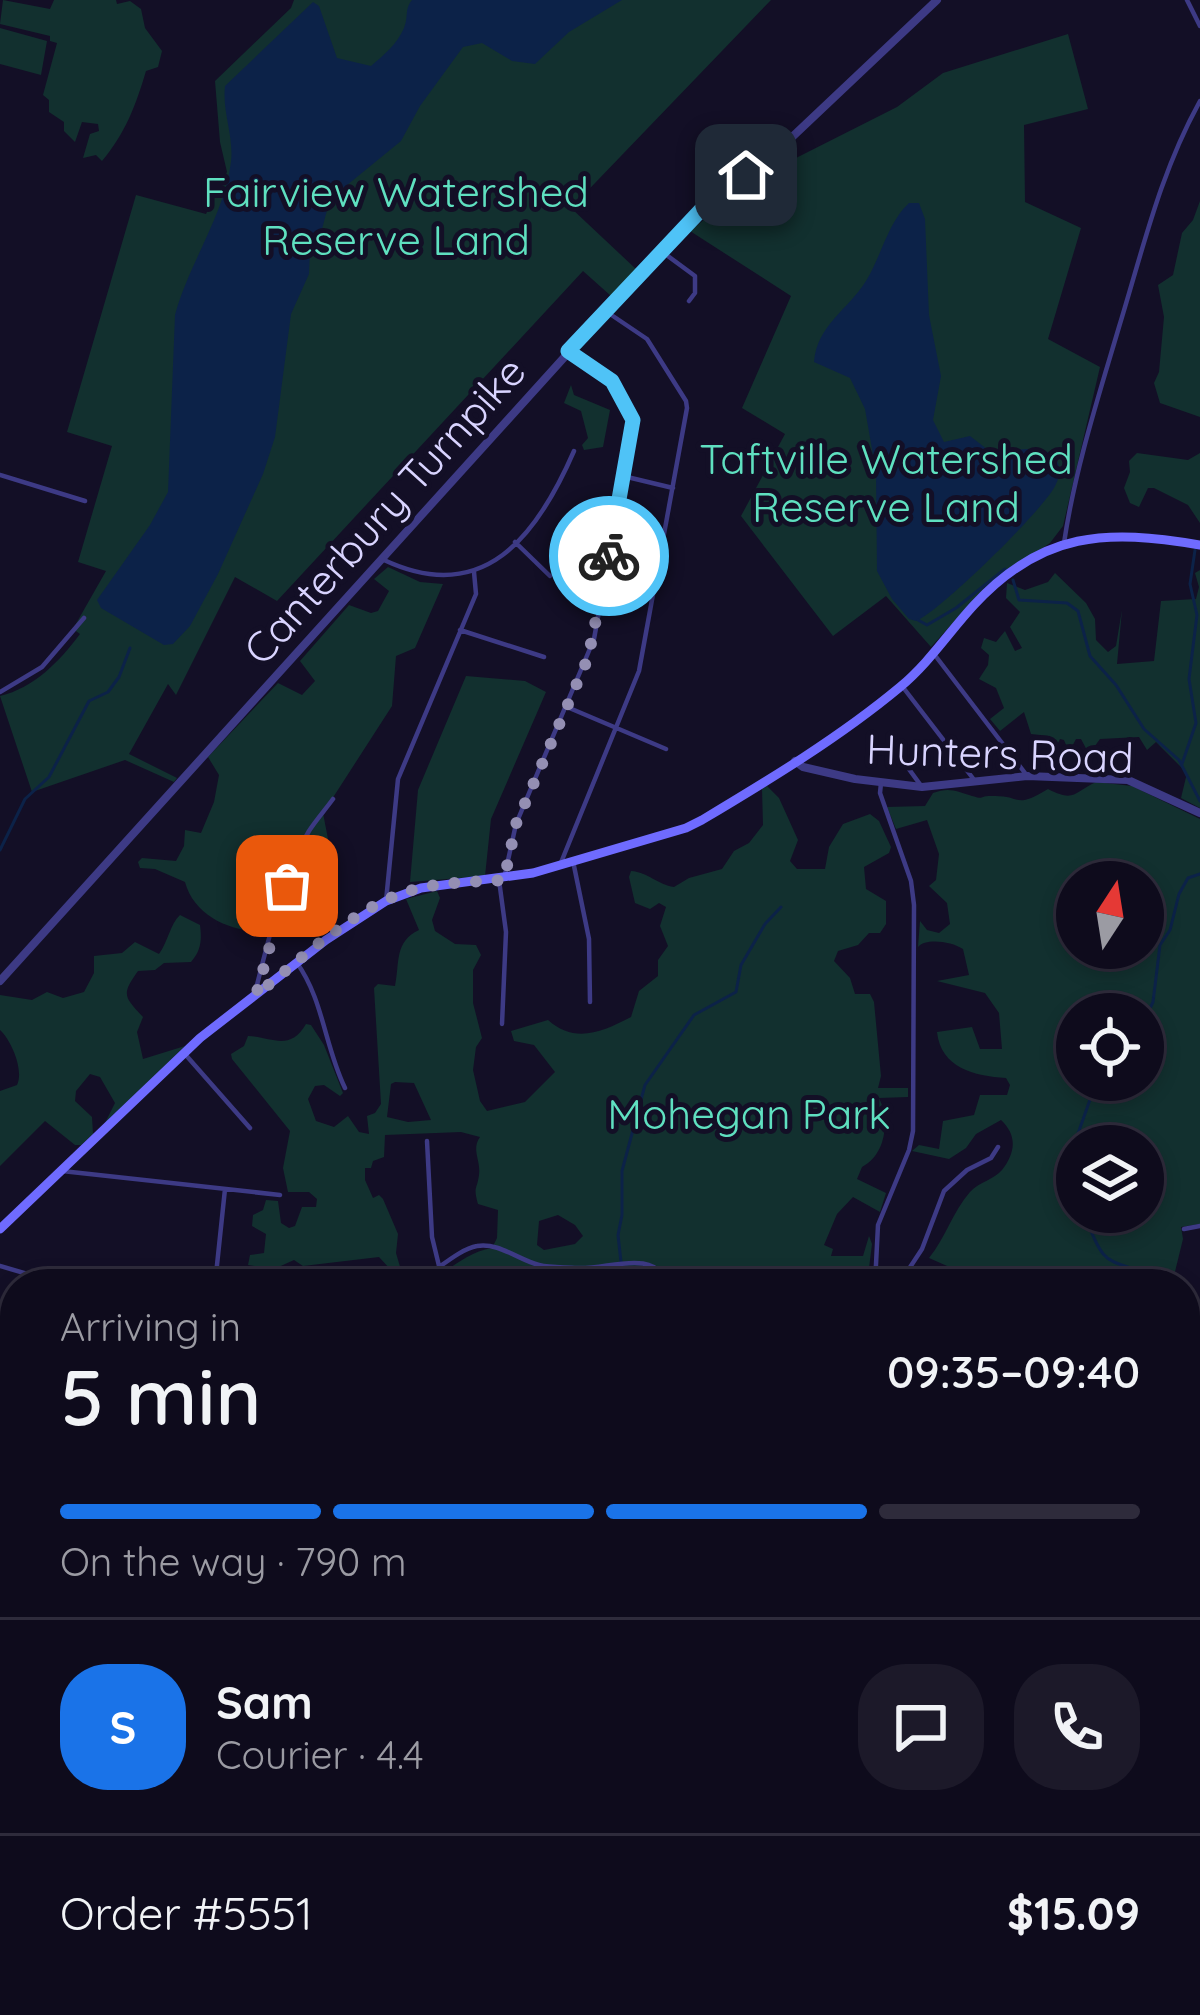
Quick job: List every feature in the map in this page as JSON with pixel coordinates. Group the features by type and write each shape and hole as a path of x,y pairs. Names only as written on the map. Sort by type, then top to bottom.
{"main road":[{"path":"0,1229 184,1053 297,963 386,901 421,888 501,880 686,828 902,686 985,593 1064,543 1114,536 1200,545"}],"street":[{"name":"Canterbury Turnpike","path":"0,980 661,251 700,211 792,138 937,0"},
{"path":"1187,0 1200,26"},
{"path":"1064,543 1085,441 1150,214 1169,162 1200,101"},
{"path":"661,251 695,276 695,293 689,302"},
{"path":"560,865 642,659 686,401 647,339 606,311"},
{"path":"502,1024 506,932 501,880 516,824 594,639 631,436 630,409 612,381 568,351"},
{"path":"379,558 433,577 474,572 493,564 549,507 574,452"},
{"path":"0,475 85,501"},
{"path":"623,476 674,488"},
{"path":"515,542 550,576"},
{"path":"386,901 398,779 476,594 474,572"},
{"path":"0,692 39,670 84,618"},
{"path":"460,630 544,657"},
{"path":"934,654 1027,776"},
{"path":"902,686 976,783"},
{"path":"567,707 666,749"},
{"path":"895,750 922,787"},
{"name":"Hunters Road","path":"795,760 822,772 922,787 1027,776 1128,780 1200,813"},
{"path":"876,1269 878,1225 913,1131 914,905 880,783"},
{"path":"256,995 299,854 333,800"},
{"path":"573,861 590,939 590,1002"},
{"path":"297,963 314,986 324,1035 345,1088"},
{"path":"184,1053 250,1128"},
{"path":"427,1141 432,1238 440,1269"},
{"path":"909,1269 922,1249 944,1191 967,1170 991,1158 998,1147"},
{"path":"62,1171 280,1195"},
{"path":"217,1269 225,1189"},
{"path":"1184,1229 1200,1226"},
{"path":"441,1269 468,1249 484,1245 550,1267 598,1269 646,1262 659,1269"}],"green space":[{"path":"3,0 50,9 54,0 116,0 117,4 130,1 141,9 145,28 162,51 158,67 146,71 129,119 102,161 96,155 83,158 90,134 99,131 98,124 82,122 75,142 64,131 64,122 49,112 49,100 43,95 57,43 50,36 0,24"},
{"name":"Fairview Watershed Reserve Land","path":"294,0 771,0 571,208 637,270 611,296 583,271 277,601 235,577 176,695 168,684 129,754 177,778 174,782 125,760 32,792 0,696 35,680 72,644 80,634 73,629 106,571 78,562 112,446 67,432 136,195 206,214 227,172 215,81"},
{"path":"0,28 47,41 41,75 0,64"},
{"name":"Taftville Watershed Reserve Land","path":"1068,34 1088,109 1024,125 1025,202 1081,228 1048,339 1100,367 1063,526 1050,543 985,587 931,647 886,596 833,636 741,516 785,434 742,408 791,296 690,231 792,149 796,158 897,107 943,73"},
{"path":"1200,201 1200,417 1160,403 1154,383 1164,317 1158,285 1173,275 1182,233"},
{"path":"571,385 574,395 610,410 603,447 584,450 588,438 581,411 564,403"},
{"path":"1137,453 1188,460 1200,453 1200,523 1188,505 1154,488 1148,488 1139,507 1130,503 1124,488 1129,461"},
{"path":"388,567 420,582 443,584 415,648 396,656 392,706 323,813 328,839 302,841 260,931 214,919 196,904 185,882 140,868 138,862 142,858 176,861 185,830 201,833 219,775 208,757 278,683 302,695 315,681 300,661 349,605 378,611 389,591 374,579"},
{"path":"1200,570 1200,808 1181,798 1187,773 1156,742 1147,750 1139,737 1100,739 1089,754 1081,739 1076,739 1069,752 1060,739 1052,755 1050,736 1031,734 1024,712 1000,731 990,719 1004,708 996,688 979,679 988,665 989,655 981,648 984,638 996,642 1005,631 1015,651 1022,648 1010,627 1020,612 1006,598 1007,583 1025,590 1048,582 1055,573 1086,603 1095,619 1096,640 1108,652 1116,646 1122,610 1117,664 1154,661 1161,601 1196,599 1195,573"},
{"path":"466,676 525,681 546,692 491,819 485,876 410,882 418,790"},
{"path":"1096,782 1132,786 1200,819 1200,1224 1181,1227 1176,1269 954,1269 929,1258 970,1192 1007,1163 1013,1144 1010,1132 1001,1120 976,1134 949,1159 912,1151 919,1145 939,1149 943,1121 974,1115 980,1095 1007,1095 1010,1085 1006,1078 961,1068 940,1044 937,1032 972,1027 980,1049 1002,1049 999,1013 985,993 937,981 969,975 963,949 939,942 918,947 920,921 927,930 939,933 950,924 947,903 929,886 936,880 939,854 927,820 896,829 887,807 925,806 933,793 944,790 979,798 1023,800 1048,789 1069,796"},
{"name":"Mohegan Park","path":"767,786 779,798 798,840 790,861 797,869 825,869 829,847 843,824 870,814 879,821 891,847 889,853 864,867 866,889 886,901 886,924 880,933 869,933 858,945 838,951 834,961 850,978 855,994 870,994 874,1002 878,1088 908,1088 908,1097 879,1098 884,1136 857,1179 886,1193 880,1212 853,1197 837,1214 824,1245 833,1249 831,1256 863,1256 869,1236 869,1269 448,1269 492,1248 497,1238 498,1210 478,1204 476,1194 480,1137 461,1132 385,1135 384,1157 365,1168 373,1198 383,1199 398,1234 401,1269 390,1269 379,1257 303,1266 294,1260 274,1269 248,1265 250,1255 264,1253 266,1234 252,1226 253,1215 263,1210 266,1200 278,1201 281,1223 289,1228 295,1226 302,1207 316,1207 317,1199 309,1192 288,1192 283,1168 290,1131 231,1054 244,1046 248,1036 287,1040 311,1025 343,1093 340,1096 324,1085 315,1086 308,1099 316,1121 334,1127 348,1116 359,1132 369,1134 367,1116 381,1104 374,988 378,984 395,986 405,940 419,930 406,899 437,891 435,931 455,944 476,945 481,955 473,970 473,1003 482,1038 473,1070 487,1111 525,1102 555,1072 534,1045 514,1041 511,1031 548,1020 578,1034 610,1027 631,1017 639,991 658,976 658,960 668,946 660,926 666,907 659,903 650,909 635,903 631,871 674,887 722,869 763,825 762,789","holes":["414,1083 431,1120 387,1117 391,1084","558,1215 583,1236 575,1244 544,1250 537,1245 539,1221"]},
{"path":"180,915 200,925 194,958 138,971 127,995 143,1017 137,1032 143,1059 185,1046 105,1123 115,1103 100,1077 90,1074 76,1091 75,1101 92,1117 93,1134 75,1145 45,1121 0,1166 0,1091 17,1085 19,1072 0,1030 0,995 32,1000 47,992 63,998 84,992 94,973 94,956 122,953 135,942 159,954"}],"water":[{"path":"412,0 622,0 569,32 535,64 512,61 482,43 463,47 401,141 330,199 310,250 309,274 291,314 275,437 263,474 190,626 173,644 164,645 101,608 97,600 168,492 175,315 227,182 231,152 225,86 313,2 319,6 337,58 371,66 401,34"},
{"path":"909,203 919,203 925,219 929,315 941,376 933,420 944,442 970,436 992,453 1042,450 1055,458 1059,471 1048,496 1014,535 916,621 892,599 877,571 876,472 865,409 850,378 814,362 821,338 866,281"}],"waterway":[{"path":"1182,764 1196,723 1189,679 1197,615 1190,584 1195,550"},
{"path":"918,620 927,625 1005,569"},
{"path":"1013,580 1019,600 1067,603 1078,611 1090,656 1116,685 1144,729 1179,760 1200,801"},
{"path":"0,850 25,799 49,777 89,701 108,692 119,677 130,648"},
{"path":"1154,993 1160,945 1170,930 1179,894 1188,878 1200,874"},
{"path":"621,1262 622,1171 645,1085 694,1015 736,992 741,965 781,907"},
{"path":"1081,1125 1090,1101"},
{"path":"1092,1233 1102,1253 1134,1269"},
{"path":"1200,1624 1200,1645"},
{"path":"1200,1675 1200,1703"}],"way so far":[{"path":"287,886 256,995 326,940 401,894 504,880 516,824 588,658 609,556"}],"route":[{"path":"609,556 633,420 612,381 568,351 700,211 746,175"}]}
